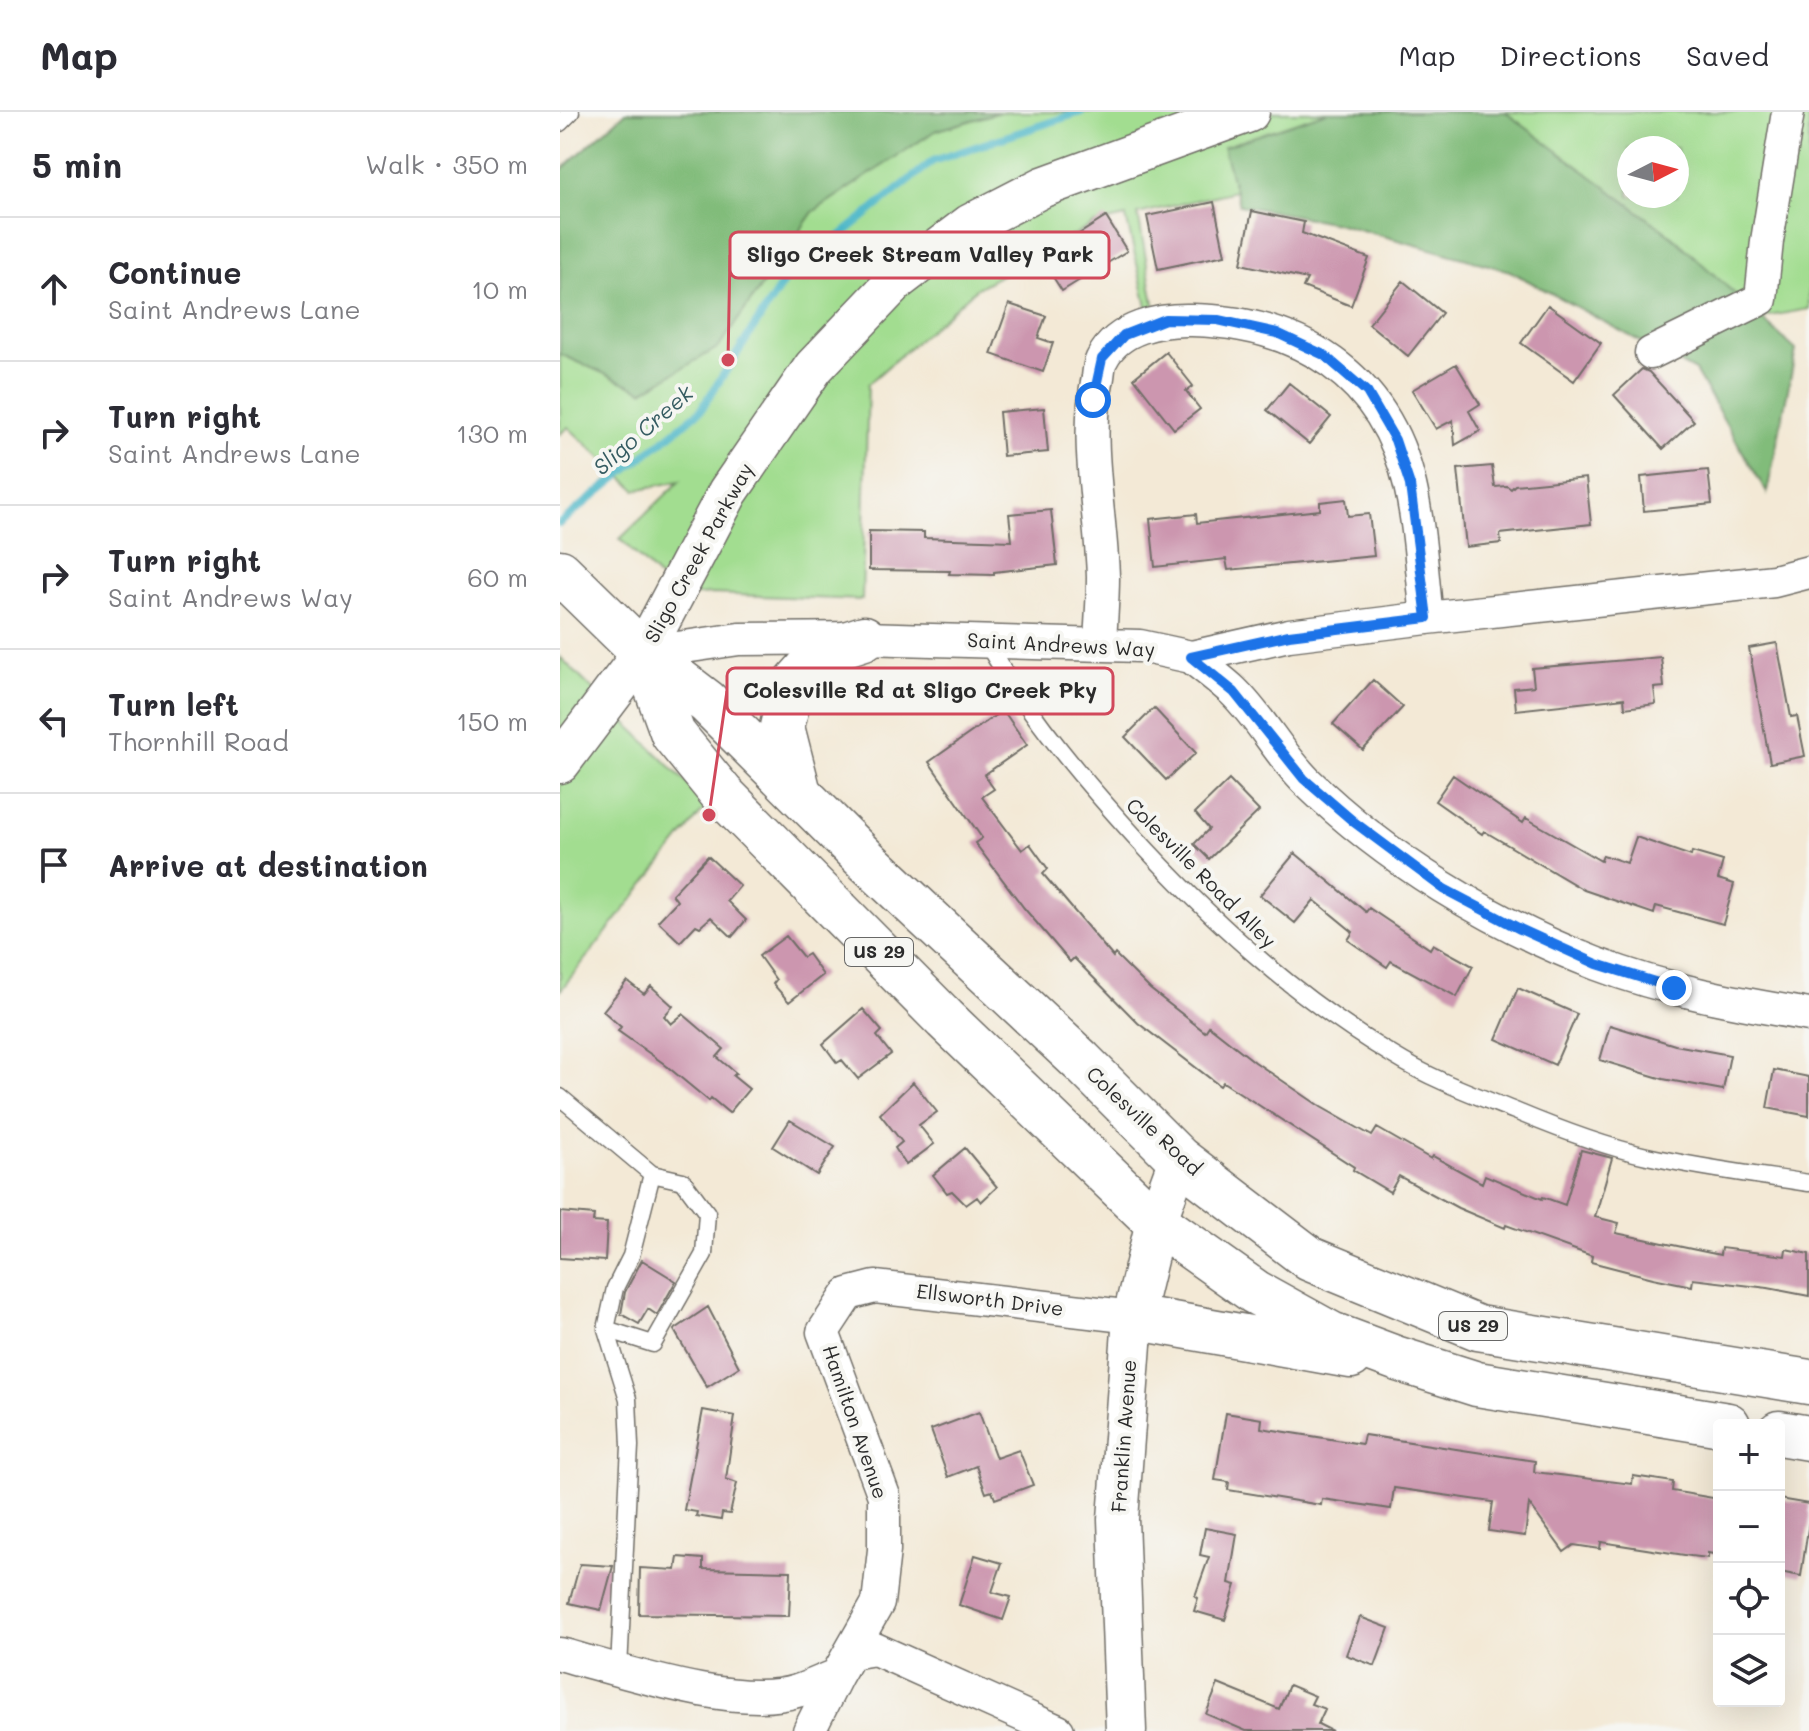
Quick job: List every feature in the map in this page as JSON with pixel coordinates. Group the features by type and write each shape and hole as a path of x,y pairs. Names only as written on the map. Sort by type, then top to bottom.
{"highway":[{"name":"Colesville Road","path":"560,572 643,653 707,702 1179,1159 1310,1259 1478,1328 1809,1382"},
{"path":"800,795 782,727 791,688 824,651 864,638"},
{"name":"Colesville Road","path":"643,653 673,734 722,794 945,1019 1156,1222 1255,1292 1331,1334 1398,1359 1477,1384 1713,1423"},
{"path":"1133,1317 1341,1356 1398,1359"},
{"path":"1785,1434 1809,1438"}],"street":[{"name":"Sligo Creek Parkway","path":"560,763 643,653 728,492 814,367 897,280 971,224 1043,187 1249,112"},
{"path":"1651,353 1761,299 1788,112"},
{"path":"1100,643 1103,578 1093,400 1102,359 1124,335 1165,319 1218,320 1277,333 1324,355 1367,392 1395,440 1410,485 1427,618"},
{"name":"Saint Andrews Way","path":"643,653 739,639 864,638 1100,643 1140,646 1191,657 1289,635 1774,581 1809,572"},
{"path":"1191,657 1234,692 1304,779 1354,822 1444,889 1520,929 1597,964 1674,988 1809,1015"},
{"name":"Franklin Avenue","path":"1128,1727 1118,1519 1133,1317 1156,1222 1179,1159"},
{"name":"Ellsworth Drive","path":"848,1294 875,1287 1133,1317"},
{"name":"Hamilton Avenue","path":"809,1731 878,1603 884,1550 884,1496 823,1332 848,1294"},
{"path":"560,1654 698,1690 747,1695 794,1692 875,1649 1058,1731"}],"lane":[{"path":"560,123 571,112"},
{"name":"Colesville Road Alley","path":"985,640 1002,671 1099,798 1198,904 1268,968 1333,1017 1396,1058 1564,1131 1646,1156 1809,1183"},
{"path":"560,1097 652,1174 683,1181 707,1213 704,1254 653,1344 606,1329"},
{"path":"560,1117 580,1114"},
{"path":"619,1669 630,1446 628,1399 606,1329 615,1288 631,1256 652,1174"}],"green space":[{"path":"626,112 1000,112 935,131 813,212 719,347 643,391 560,354 560,171"},
{"path":"645,112 1809,112 1809,309 1657,336 1445,226 1260,185 1138,214 1155,309 1148,311 1126,217 1094,224 977,288 868,384 862,600 711,594 679,597 620,539 680,481 636,490 568,427 560,434 560,190"},
{"path":"1327,112 1505,112 1617,195 1617,208 1634,208 1673,237 1796,350 1767,493 1695,371 1510,271 1336,223 1239,205 1223,147"},
{"path":"560,657 708,804 560,991"}],"building":[{"path":"1214,202 1225,255 1158,269 1147,216"},
{"path":"1252,211 1304,222 1302,233 1369,258 1351,306 1303,287 1307,279 1241,264"},
{"path":"1106,217 1127,251 1062,291 1041,258"},
{"path":"1403,281 1442,313 1408,356 1369,324"},
{"path":"1009,304 1046,316 1038,338 1053,343 1043,372 991,354"},
{"path":"1548,305 1601,343 1574,381 1521,343"},
{"path":"1166,352 1193,386 1186,391 1200,409 1174,429 1134,378"},
{"path":"1456,364 1480,404 1469,411 1480,431 1455,445 1453,420 1436,429 1412,390"},
{"path":"1642,369 1649,372 1694,421 1663,449 1614,395"},
{"path":"1289,383 1331,417 1309,444 1267,410"},
{"path":"1044,408 1048,452 1003,456 999,412"},
{"path":"1492,466 1495,487 1507,486 1511,489 1515,485 1586,478 1591,524 1500,534 1501,543 1466,547 1458,469"},
{"path":"1708,470 1712,504 1644,511 1641,477"},
{"path":"1346,499 1348,516 1369,514 1374,556 1228,570 1226,559 1155,567 1150,519 1196,514 1197,523 1320,510 1320,502"},
{"path":"1051,510 1057,565 994,572 994,575 869,570 869,531 924,532 924,538 1012,541 1009,514"},
{"path":"1777,643 1791,717 1797,716 1805,756 1770,763 1749,648"},
{"path":"1661,657 1664,687 1654,688 1656,704 1625,708 1624,698 1516,710 1514,688 1534,686 1532,668"},
{"path":"1373,680 1403,707 1363,750 1333,724"},
{"path":"1154,708 1196,753 1166,780 1125,737"},
{"path":"1003,710 1027,745 984,775 994,789 982,797 1022,850 1030,844 1048,869 1043,874 1113,957 1115,954 1150,989 1205,1032 1209,1026 1321,1107 1372,1136 1377,1128 1431,1159 1433,1156 1482,1183 1485,1175 1542,1199 1565,1205 1581,1150 1612,1158 1595,1217 1619,1223 1616,1233 1720,1255 1721,1248 1785,1256 1786,1249 1809,1254 1809,1296 1693,1279 1692,1286 1653,1278 1591,1262 1592,1256 1506,1225 1505,1228 1458,1208 1399,1176 1390,1192 1223,1082 1220,1086 1138,1023 1074,958 1070,962 975,843 982,838 929,762"},
{"path":"1453,775 1523,823 1526,818 1601,861 1603,855 1627,863 1636,837 1691,856 1692,852 1723,861 1718,879 1734,884 1723,924 1656,906 1654,914 1584,890 1484,831 1482,834 1435,801"},
{"path":"1229,780 1259,811 1209,859 1194,844 1209,829 1195,813"},
{"path":"1295,853 1366,912 1369,908 1430,949 1433,944 1473,966 1457,997 1391,961 1387,967 1348,940 1353,932 1314,900 1295,923 1260,895"},
{"path":"708,856 740,886 727,901 746,920 732,937 711,917 700,927 696,925 680,942 658,921 677,901 672,894"},
{"path":"786,936 803,957 808,954 823,975 789,1002 773,984 776,980 759,956"},
{"path":"627,981 644,994 651,986 673,1006 664,1016 671,1024 683,1014 724,1049 717,1057 749,1089 729,1113 618,1031 621,1027 603,1011"},
{"path":"1518,988 1577,1014 1555,1065 1496,1039"},
{"path":"863,1009 882,1031 877,1036 891,1054 858,1079 842,1060 837,1063 823,1044"},
{"path":"1610,1025 1675,1045 1730,1055 1723,1090 1663,1079 1600,1060"},
{"path":"1774,1070 1809,1077 1809,1116 1767,1108"},
{"path":"913,1082 937,1112 919,1125 934,1144 906,1165 895,1148 902,1142 880,1114"},
{"path":"790,1120 835,1147 817,1175 773,1147"},
{"path":"965,1148 997,1187 981,1202 977,1197 966,1205 952,1191 947,1193 933,1175"},
{"path":"560,1212 594,1215 593,1222 607,1223 605,1261 560,1258"},
{"path":"642,1260 676,1281 657,1315 648,1309 639,1324 621,1314 625,1292"},
{"path":"708,1307 739,1367 707,1387 674,1330"},
{"path":"703,1410 735,1416 726,1479 737,1483 730,1514 722,1513 721,1520 696,1516 697,1512 684,1510"},
{"path":"979,1412 996,1458 1019,1450 1033,1485 995,1499 992,1491 986,1493 976,1466 948,1477 931,1430"},
{"path":"1226,1413 1262,1419 1261,1428 1362,1444 1364,1435 1535,1461 1534,1472 1632,1484 1633,1476 1673,1482 1672,1491 1713,1498 1713,1554 1708,1553 1708,1558 1601,1542 1600,1549 1574,1545 1564,1552 1529,1504 1525,1536 1489,1531 1493,1502 1394,1488 1391,1509 1322,1499 1321,1505 1228,1490 1229,1482 1215,1480"},
{"path":"1785,1500 1809,1504 1801,1576 1785,1573"},
{"path":"1205,1528 1237,1534 1229,1583 1236,1585 1225,1620 1194,1611 1198,1598 1195,1596 1209,1557 1200,1555"},
{"path":"975,1555 1002,1563 992,1592 1011,1597 1003,1620 959,1605"},
{"path":"678,1557 703,1559 703,1569 791,1571 789,1616 639,1614 640,1568 676,1570"},
{"path":"580,1564 613,1566 601,1610 569,1603"},
{"path":"1360,1617 1389,1628 1375,1666 1346,1655"},
{"path":"1218,1684 1279,1709 1289,1685 1315,1696 1311,1704 1325,1709 1318,1724 1332,1731 1246,1731 1206,1714"}],"waterway":[{"name":"Sligo Creek","path":"560,523 700,411 784,281 933,161 1081,112"}],"place":[{"name":"Sligo Creek Stream Valley Park","path":"728,360"},
{"name":"Colesville Rd at Sligo Creek Pky","path":"709,815"}],"route":[{"path":"1093,400 1102,359 1124,335 1165,319 1218,320 1277,333 1324,355 1367,392 1395,440 1410,485 1427,618 1289,635 1191,657 1234,692 1304,779 1354,822 1444,889 1520,929 1597,964 1674,988"}]}
